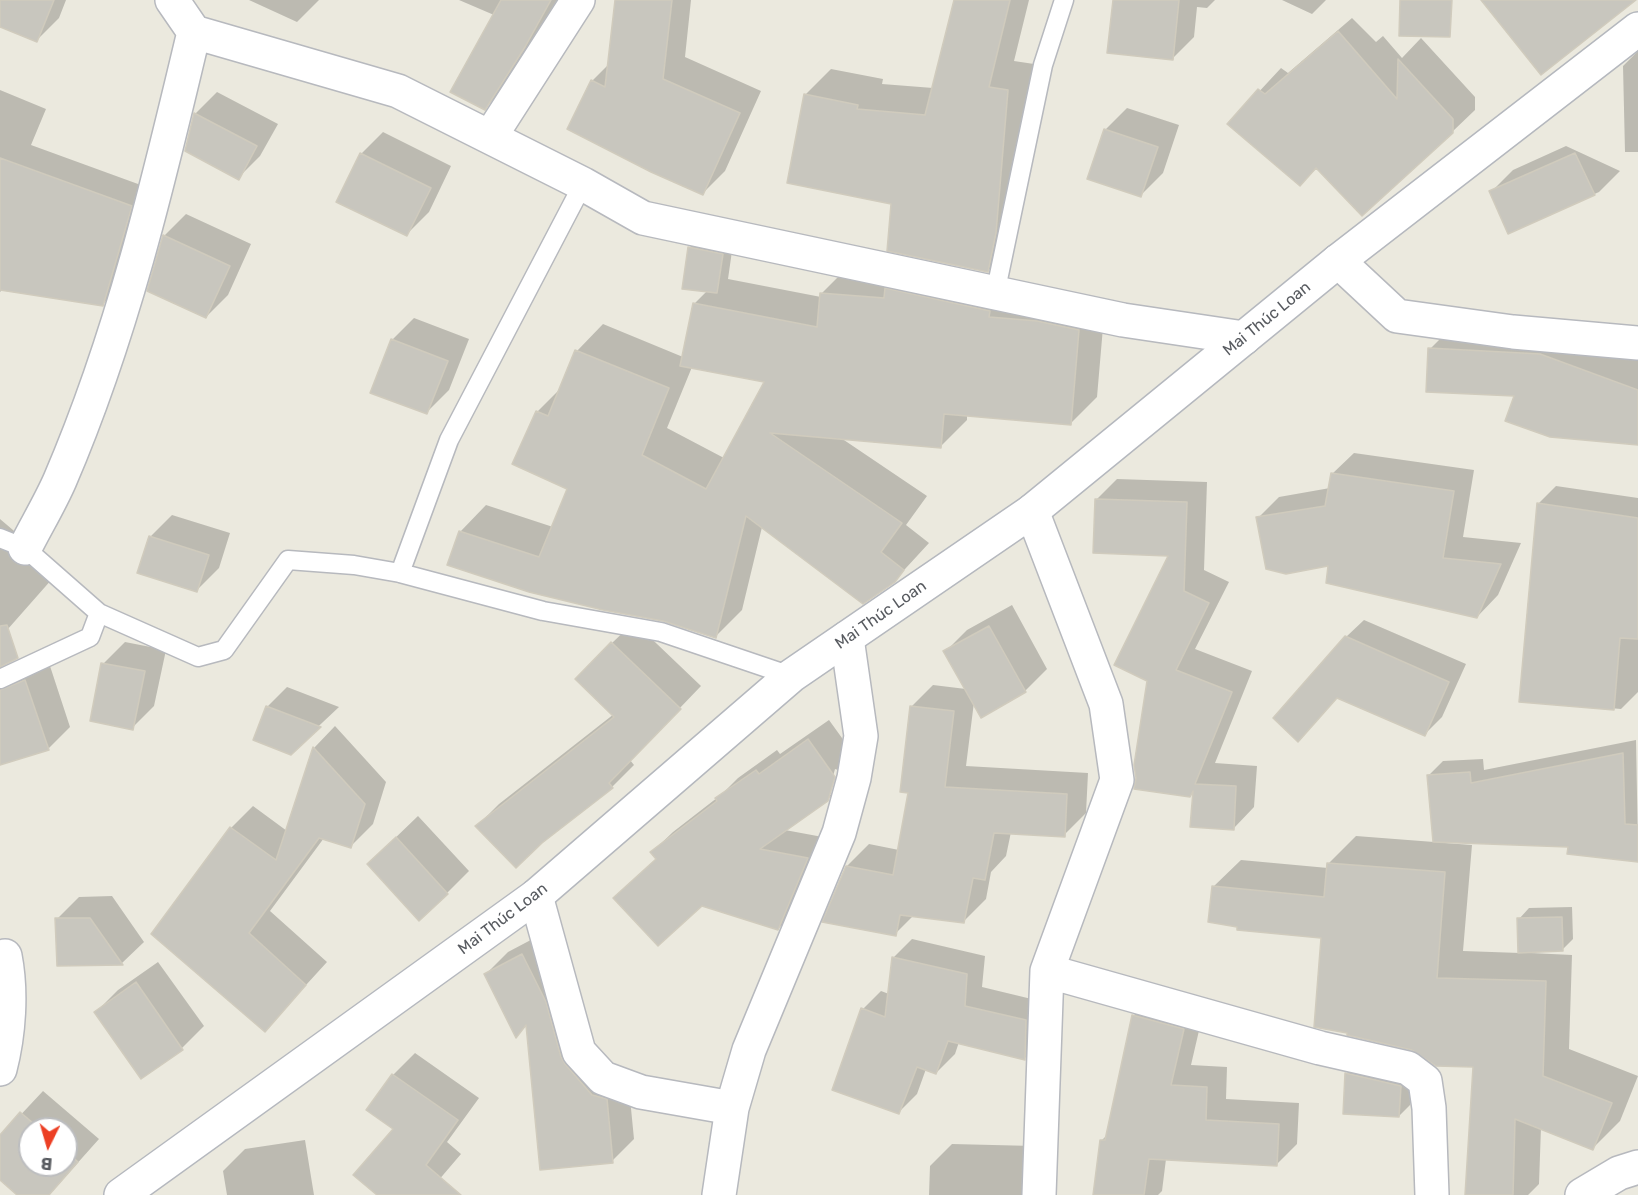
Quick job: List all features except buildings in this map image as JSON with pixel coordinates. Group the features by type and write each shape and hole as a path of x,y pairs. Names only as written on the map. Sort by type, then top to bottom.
{"street":[{"path":"172,0 194,32 398,91 583,184 643,218 1123,320 1244,338"},
{"path":"490,137 578,0"},
{"name":"Mai Thúc Loan","path":"121,1195 536,896 791,676 1032,511 1338,261 1638,30"},
{"path":"12,543 60,481 117,328 158,184 194,32"},
{"path":"1338,261 1397,316 1513,332 1638,343"},
{"path":"1032,511 1106,704 1118,780 1047,972 1039,1195"},
{"path":"719,1195 732,1108 749,1050 839,833 854,778 861,736 847,638"},
{"path":"536,896 579,1052 603,1078 641,1092 732,1108"},
{"path":"0,1069 10,999 5,956"},
{"path":"1047,972 1320,1048 1408,1068 1425,1081 1429,1108 1432,1195"},
{"path":"1582,1195 1619,1173 1638,1167"}],"lane":[{"path":"995,294 1043,65 1064,0"},
{"path":"400,573 449,440 583,184"},
{"path":"12,543 99,613 198,657 224,650 288,560 354,565 400,573 543,611 661,632 791,676"},
{"path":"0,679 90,637 99,613"}]}
